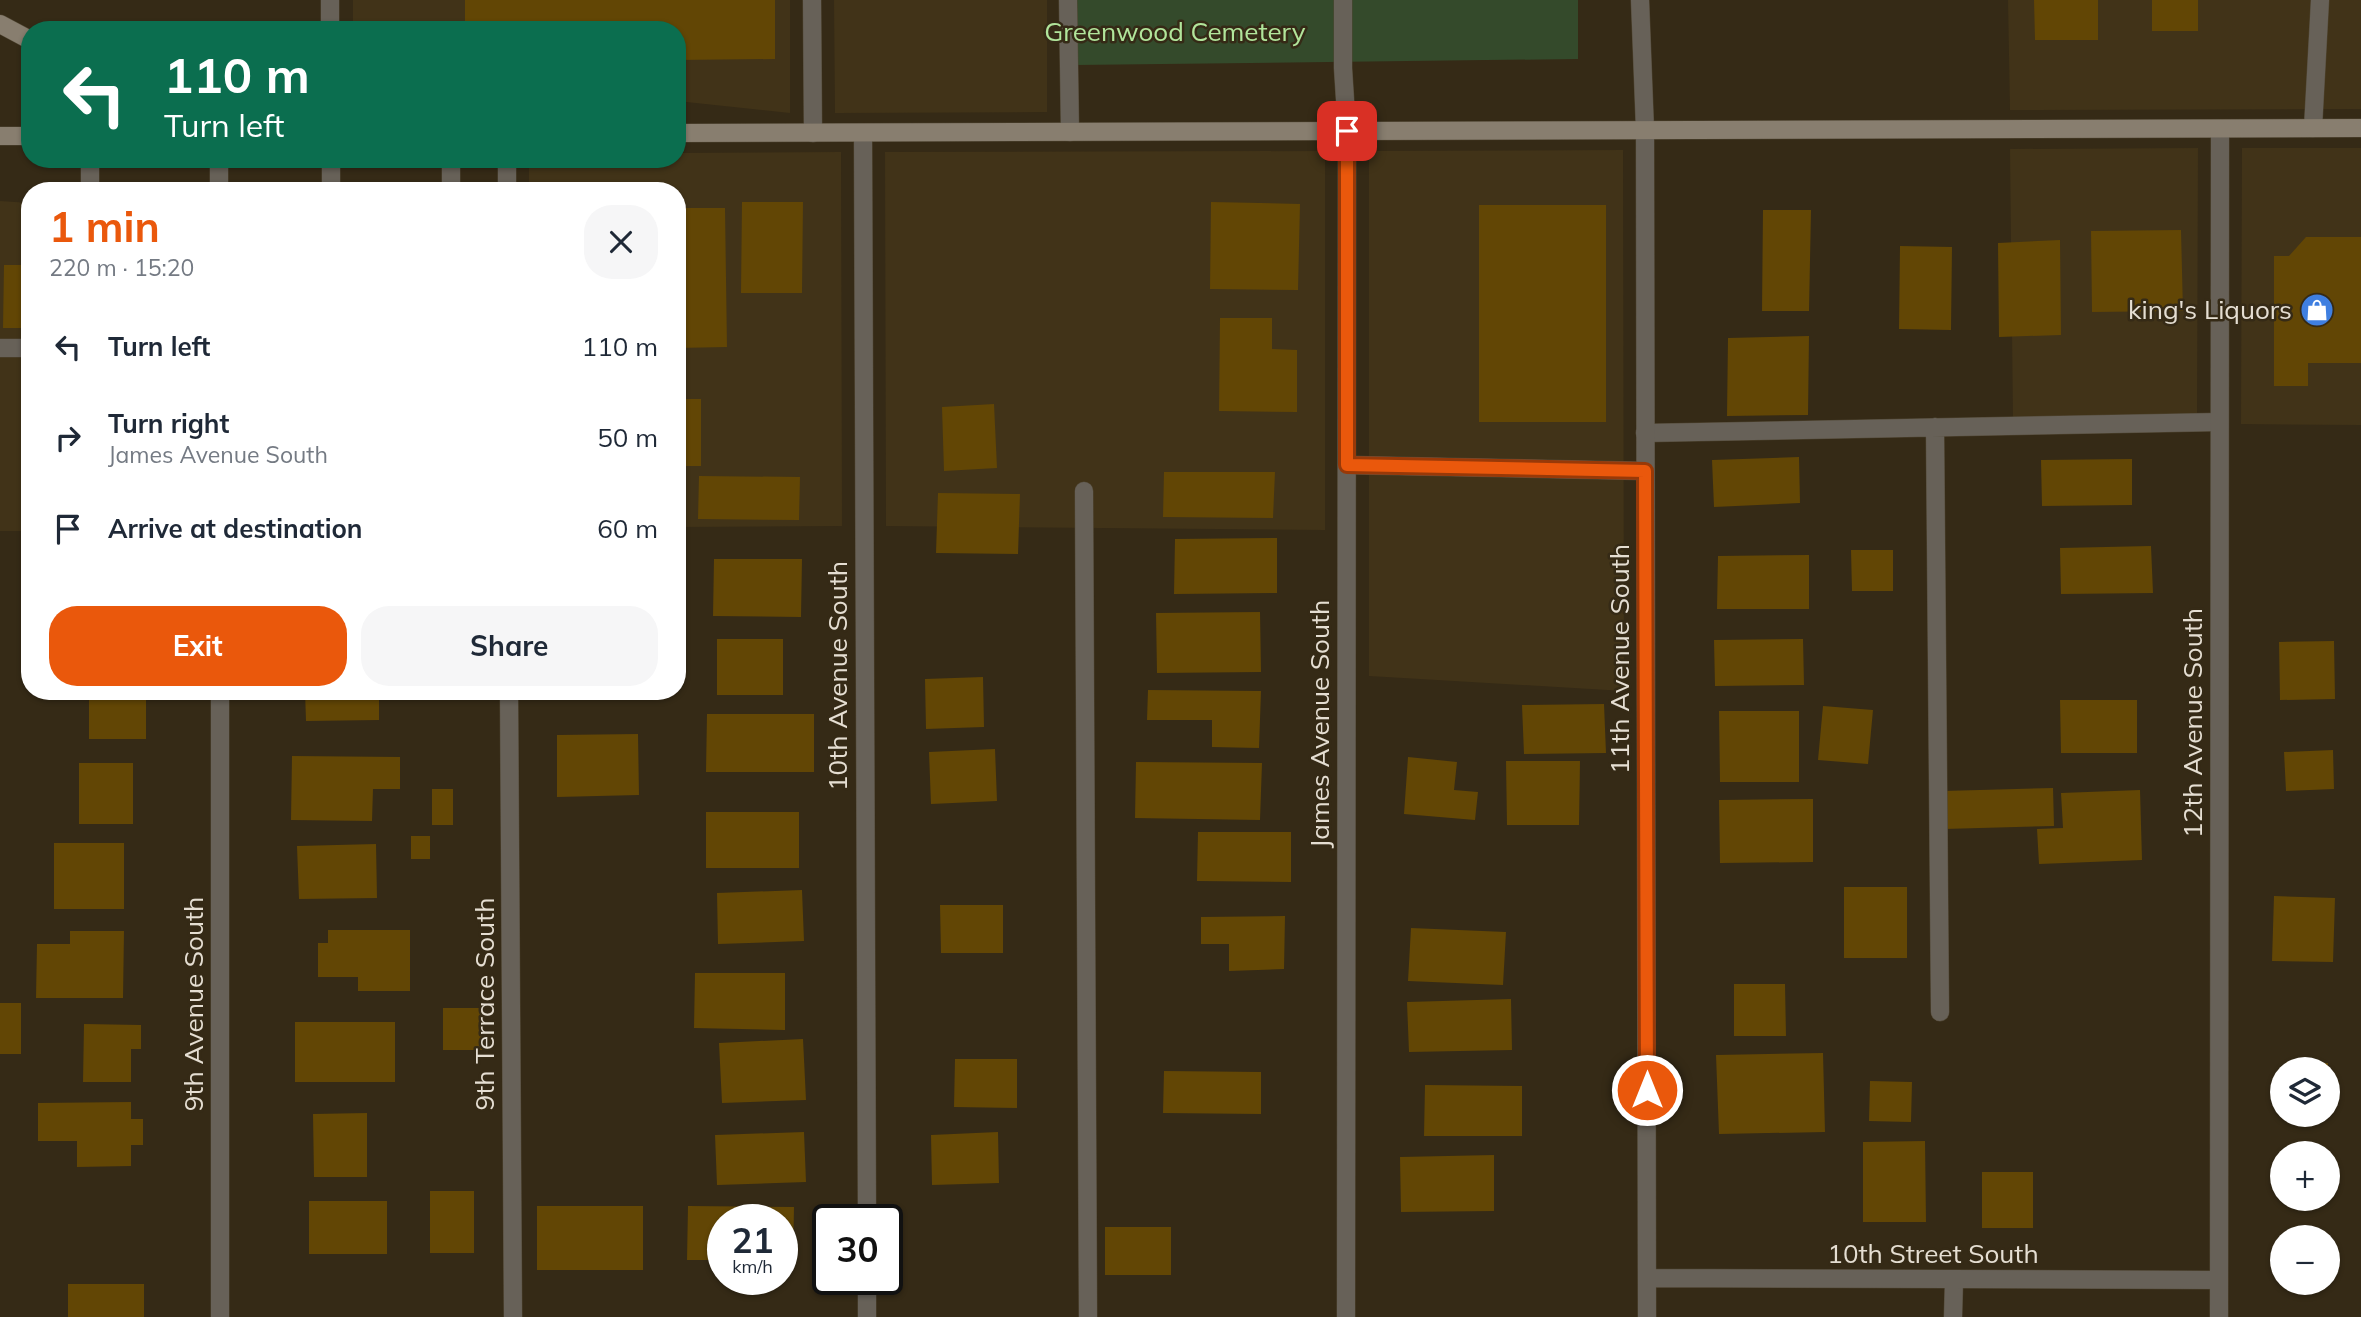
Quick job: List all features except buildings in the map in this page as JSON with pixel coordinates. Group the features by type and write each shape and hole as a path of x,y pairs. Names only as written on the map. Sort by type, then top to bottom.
{"main road":[{"path":"0,24 21,35"},
{"path":"686,133 2361,128"},
{"path":"0,136 21,136"}],"street":[{"path":"330,0 330,21"},
{"path":"812,0 813,133"},
{"path":"1068,0 1069,132"},
{"name":"James Avenue South","path":"1343,0 1347,131 1346,1317"},
{"name":"11th Avenue South","path":"1640,0 1645,130 1647,1317"},
{"path":"2313,128 2320,0"},
{"name":"12th Avenue South","path":"2219,1317 2220,129"},
{"name":"10th Avenue South","path":"863,133 867,1204"},
{"path":"0,348 21,348"},
{"path":"1645,433 2219,422"},
{"path":"1934,428 1940,1012"},
{"path":"1347,465 1645,471"},
{"path":"1084,491 1088,1317"},
{"name":"9th Avenue South","path":"220,700 220,1317"},
{"name":"9th Terrace South","path":"509,700 513,1317"},
{"name":"10th Street South","path":"1647,1278 2219,1280"},
{"path":"1953,1317 1954,1281"},
{"path":"867,1295 867,1317"}],"shaded area":[{"path":"353,0 790,0 790,113 686,102 686,21 353,21"},
{"path":"834,0 1047,0 1047,112 835,113"},
{"path":"2008,0 2361,0 2361,109 2010,110"},
{"path":"2198,148 2197,424 2013,421 2010,149"},
{"path":"2242,148 2361,148 2361,425 2241,424"},
{"path":"1623,150 1624,691 1369,676 1369,151"},
{"path":"1325,151 1325,530 886,526 885,152"},
{"path":"841,152 842,526 686,527 686,182 529,182 529,168 686,168 686,153"},
{"path":"0,201 21,202 21,531 0,531"}],"green space":[{"name":"Greenwood Cemetery","path":"1076,0 1578,0 1578,59 1076,65"}],"place":[{"name":"king's Liquors","path":"2317,310"}],"route":[{"path":"1347,131 1347,465 1645,471 1647,1090"}]}
